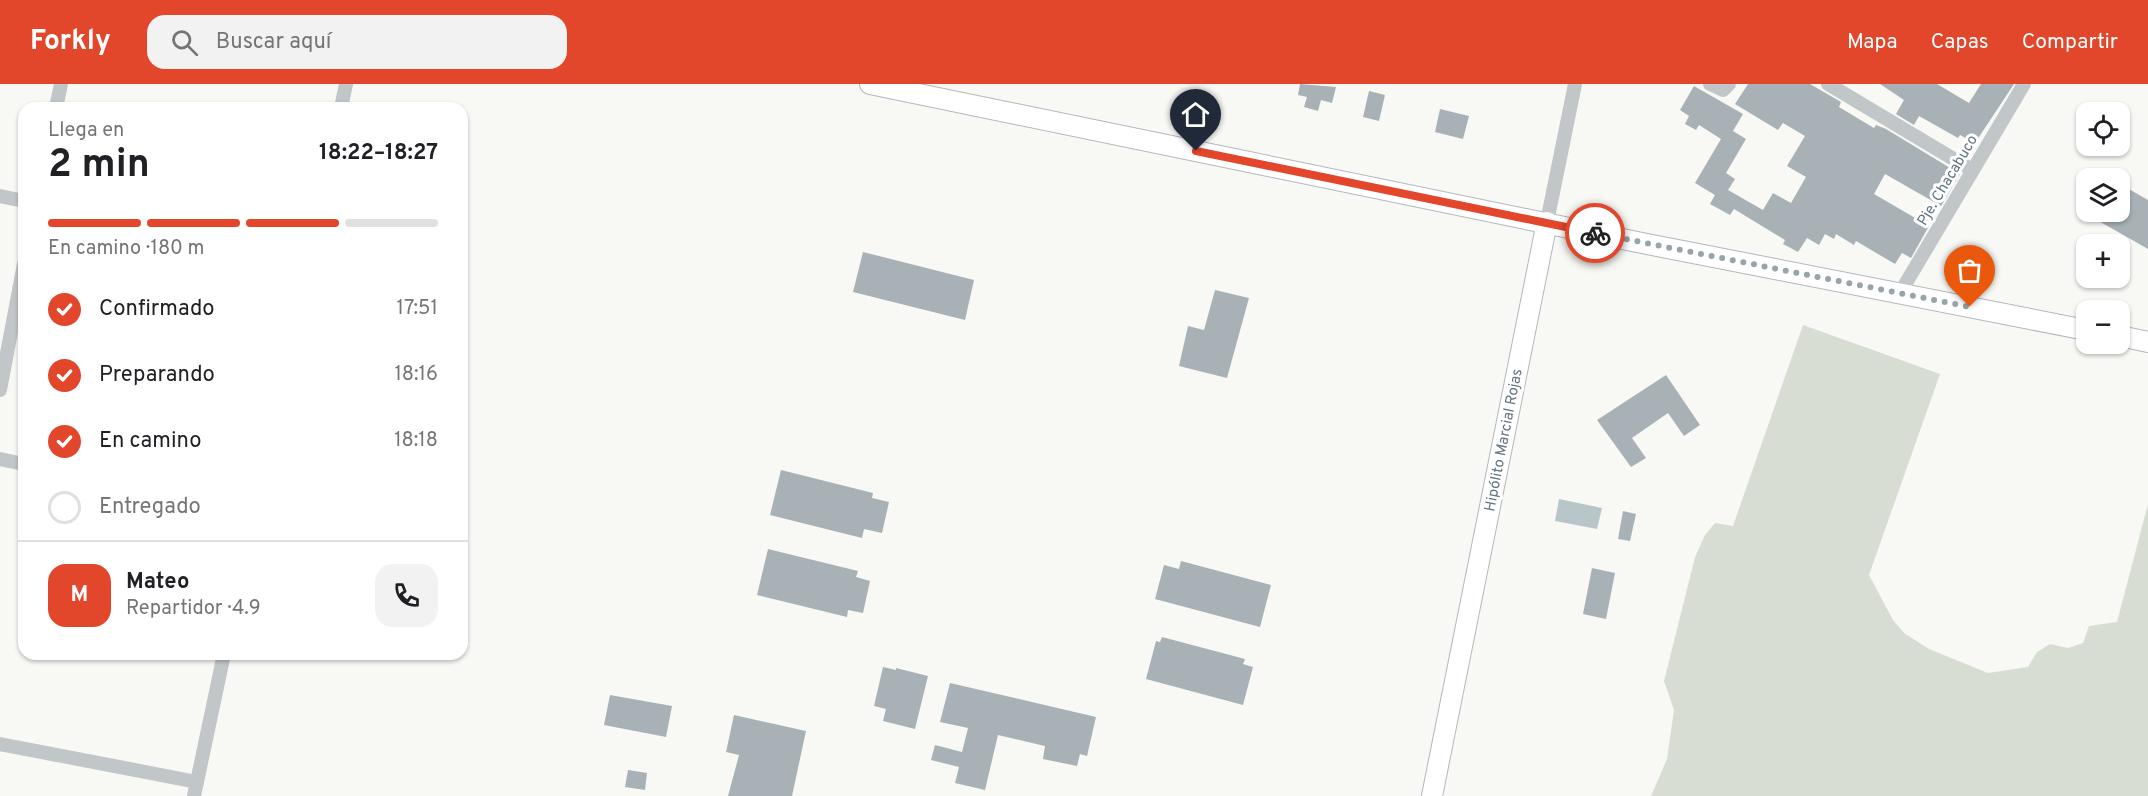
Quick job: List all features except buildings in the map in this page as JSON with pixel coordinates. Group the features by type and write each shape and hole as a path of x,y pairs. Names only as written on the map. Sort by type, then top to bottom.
{"main road":[{"path":"870,84 2076,328"},
{"name":"Hipólito Marcial Rojas","path":"1432,796 1547,222"},
{"path":"2130,338 2148,342"}],"street":[{"path":"57,102 61,84"},
{"path":"342,102 346,84"},
{"name":"Hipólito Marcial Rojas","path":"1547,222 1575,84"},
{"path":"1828,84 1972,170"},
{"name":"Pje. Chacabuco","path":"1900,293 2024,84"},
{"path":"0,196 18,200"},
{"path":"0,390 18,296"},
{"path":"0,459 18,463"},
{"path":"0,744 196,789 223,660"}],"shaded area":[{"path":"1803,325 1940,374 1869,575 1893,620 1904,633 1929,649 1988,673 2028,667 2037,652 2050,644 2068,648 2083,643 2089,626 2117,622 2148,504 2148,796 1651,796 1667,759 1674,710 1664,681 1695,557 1705,535 1715,523 1733,526"},
{"path":"1559,499 1602,508 1597,529 1555,521"}],"way so far":[{"path":"1595,233 1970,307"}],"route":[{"path":"1196,151 1595,233"}]}
